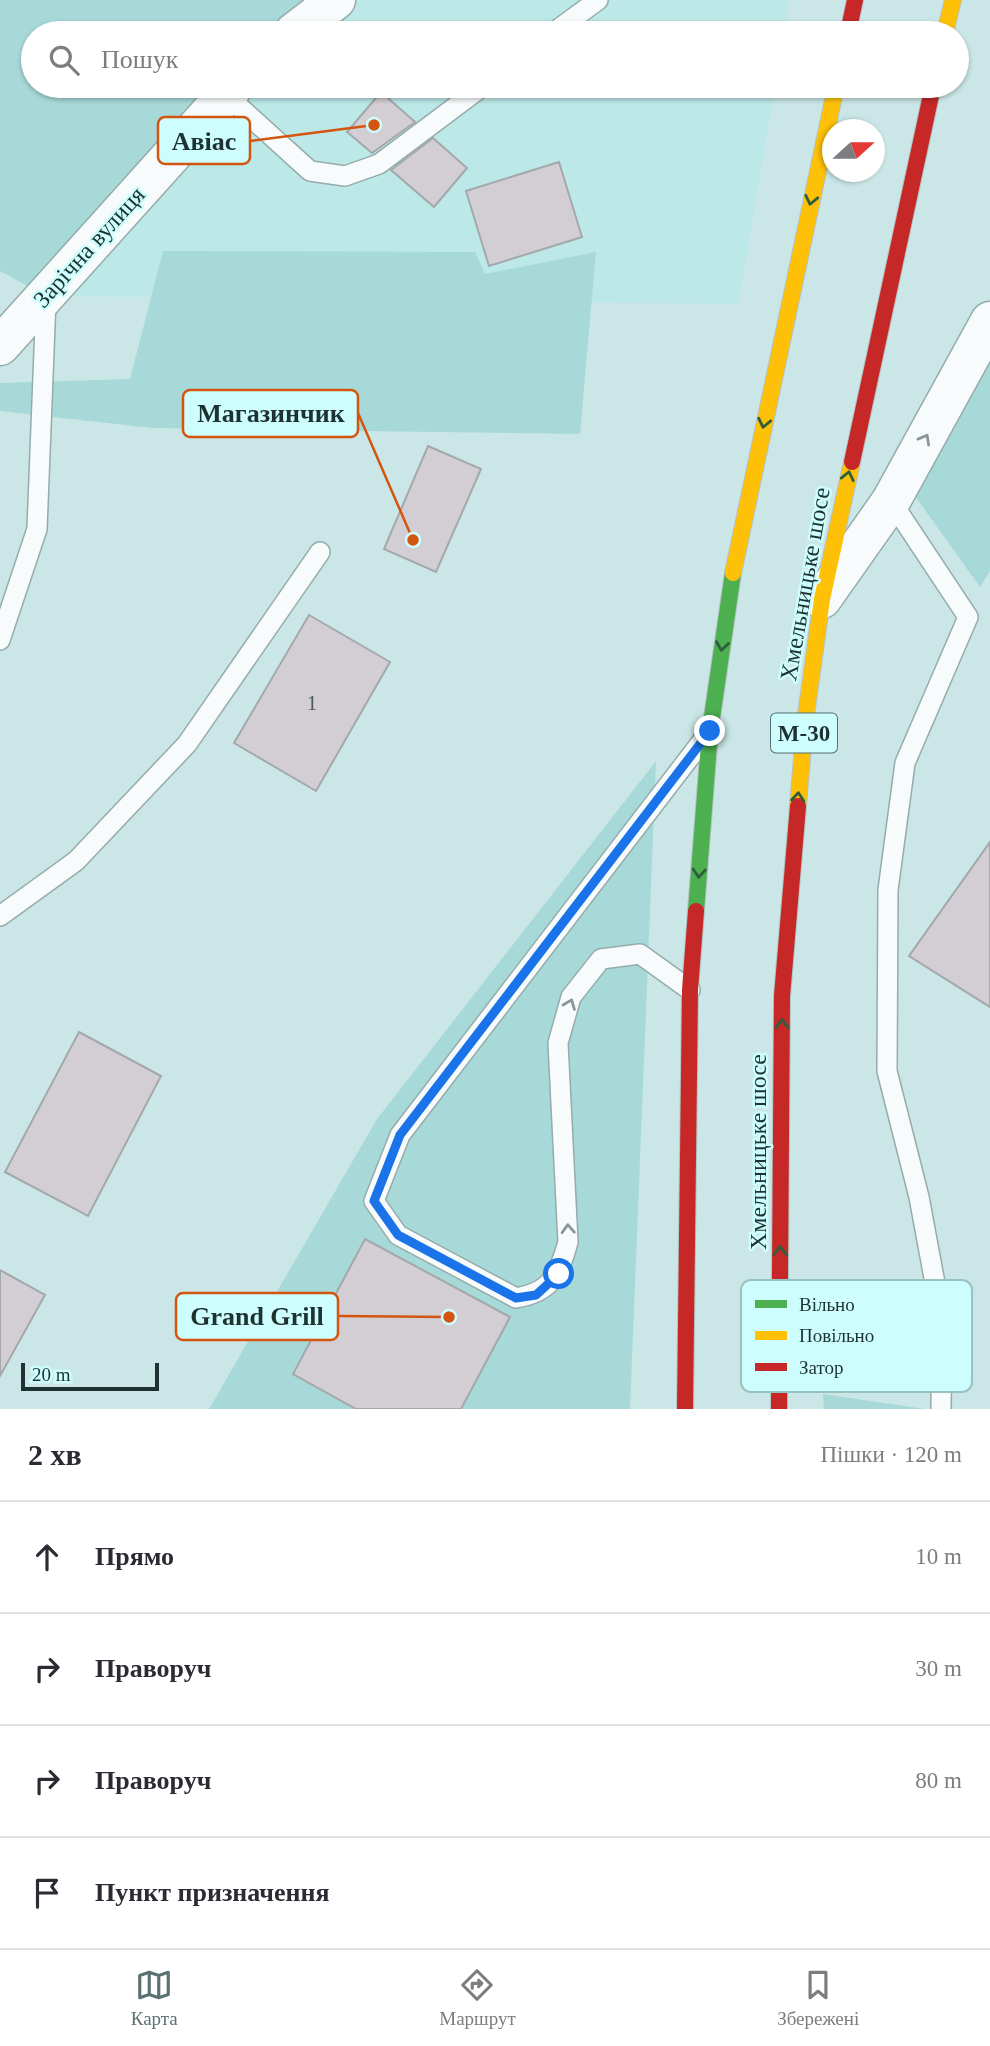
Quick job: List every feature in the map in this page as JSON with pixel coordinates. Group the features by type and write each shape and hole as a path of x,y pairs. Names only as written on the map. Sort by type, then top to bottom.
{"highway":[{"path":"851,21 855,0"},
{"path":"948,21 953,0"},
{"path":"685,1409 690,990 710,731 738,542 833,98"},
{"name":"Хмельницьке шосе","path":"780,1280 782,996 805,722 822,599 930,98"}],"street":[{"path":"309,21 336,0"},
{"name":"Зарічна вулиця","path":"0,346 222,98"},
{"path":"822,599 891,501 990,321"}],"lane":[{"path":"569,21 598,0"},
{"path":"237,98 310,171 345,176 379,164 467,98"},
{"path":"0,640 37,529 46,296"},
{"path":"891,501 968,617 905,763 888,890 887,1071 919,1197 934,1280"},
{"path":"0,916 76,860 187,744 320,552"},
{"path":"690,990 640,954 601,959 571,996 558,1043 568,1242 559,1274 536,1295 516,1298 398,1235 374,1201 400,1135 710,731"}],"shaded area":[{"path":"0,0 789,0 786,21 21,21 21,98 773,98 738,304 46,296 0,271"},
{"path":"0,0 336,0 309,21 21,21 21,98 223,98 46,296 0,271"},
{"path":"163,251 475,252 485,274 596,252 580,434 152,428 0,411 0,383 130,379"},
{"path":"990,363 990,571 980,587 915,496"},
{"path":"656,761 630,1409 209,1409 377,1119"},
{"path":"823,1394 925,1409 824,1409"}],"building":[{"path":"376,98 388,98 415,122 372,153 347,132"},
{"path":"433,138 467,168 434,207 391,170"},
{"path":"559,162 582,237 489,266 466,191"},
{"path":"428,446 481,469 436,572 384,549"},
{"path":"309,615 390,662 316,791 234,743"},
{"path":"990,842 990,1007 909,956"},
{"path":"79,1032 161,1076 88,1216 5,1172"},
{"path":"365,1239 510,1317 461,1409 356,1409 293,1374"},
{"path":"0,1270 45,1295 0,1376"}],"traffic: fast":[{"path":"696,911 710,731 733,573"}],"traffic: slow":[{"path":"948,21 953,0"},
{"path":"733,573 833,98"},
{"path":"798,806 805,722 822,599 852,462"}],"traffic: jam":[{"path":"851,21 855,0"},
{"path":"852,462 930,98"},
{"path":"780,1280 782,996 798,806"},
{"path":"685,1409 690,990 696,911"},
{"path":"779,1392 779,1409"}],"place":[{"name":"Авіас","path":"374,125"},
{"name":"Магазинчик","path":"413,540"},
{"name":"Grand Grill","path":"449,1317"}],"route":[{"path":"559,1274 536,1295 516,1298 398,1235 374,1201 400,1135 710,731"}]}
